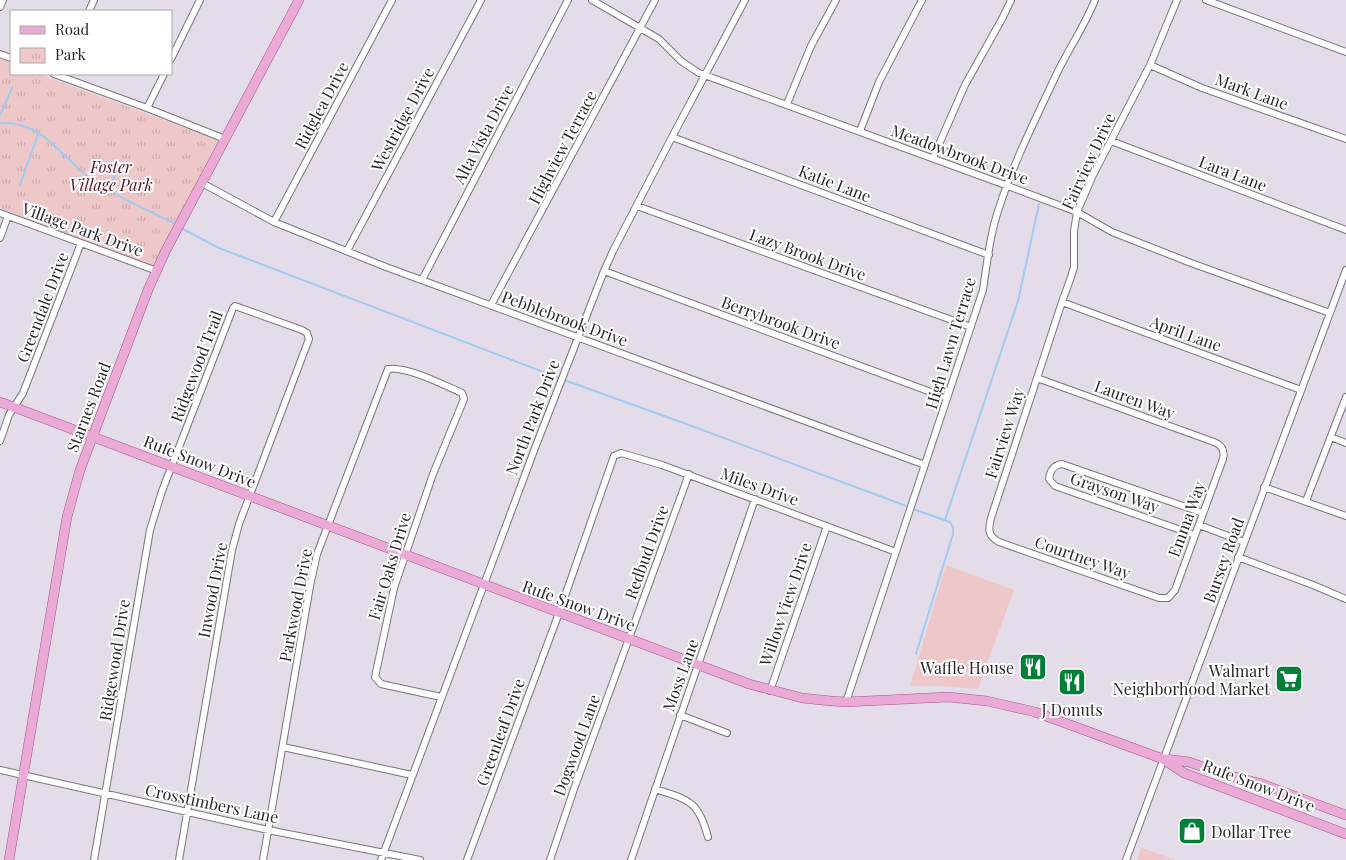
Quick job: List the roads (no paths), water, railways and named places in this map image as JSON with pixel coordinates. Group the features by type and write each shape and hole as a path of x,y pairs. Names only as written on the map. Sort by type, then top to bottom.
{"main road":[{"name":"Starnes Road","path":"9,860 68,517 80,470 157,271 182,220 299,0"},
{"name":"Rufe Snow Drive","path":"0,402 698,666 770,690 802,698 846,702 932,697 968,698 1035,712 1163,759 1184,772 1346,834"},
{"name":"Rufe Snow Drive","path":"1163,759 1189,762 1223,774 1259,783 1346,814"},
{"path":"1305,818 1311,802"}],"street":[{"path":"0,7 3,0"},
{"path":"172,57 200,0"},
{"name":"Ridglea Drive","path":"274,222 392,0"},
{"name":"Westridge Drive","path":"347,251 481,0"},
{"name":"Alta Vista Drive","path":"422,280 568,0"},
{"name":"Meadowbrook Drive","path":"592,0 659,39 681,62 706,75 1077,212 1112,232 1191,263 1330,313"},
{"name":"Highview Terrace","path":"491,306 656,0"},
{"name":"North Park Drive","path":"380,860 483,584 604,271 672,137 745,0"},
{"path":"787,104 811,46 836,0"},
{"path":"860,131 889,62 922,0"},
{"path":"933,158 965,85 1004,17 1011,0"},
{"name":"High Lawn Terrace","path":"846,702 983,290 988,255 999,208 1026,138 1060,68 1087,20 1095,0"},
{"name":"Fairview Drive","path":"1050,341 1074,266 1074,231 1077,212 1093,175 1150,65 1177,0"},
{"path":"1206,0 1346,52"},
{"name":"Mark Lane","path":"1150,65 1202,88 1346,140"},
{"path":"62,75 225,139"},
{"path":"147,108 164,75"},
{"name":"Katie Lane","path":"672,137 988,255"},
{"name":"Lara Lane","path":"1111,141 1346,230"},
{"name":"Pebblebrook Drive","path":"202,184 274,222 347,251 491,306 925,465"},
{"name":"Lazy Brook Drive","path":"637,206 971,327"},
{"name":"Village Park Drive","path":"0,213 157,271"},
{"path":"0,238 8,216"},
{"name":"Greendale Drive","path":"0,441 14,407 23,393 81,243"},
{"name":"Bursey Road","path":"1126,860 1346,270"},
{"name":"Berrybrook Drive","path":"604,271 947,398"},
{"name":"April Lane","path":"1062,302 1301,390"},
{"name":"Ridgewood Trail","path":"172,467 232,308 237,306 302,330 308,336"},
{"name":"Inwood Drive","path":"179,860 232,550 250,496 309,339 308,336"},
{"name":"Fairview Way","path":"990,535 991,518 1050,341"},
{"name":"Parkwood Drive","path":"263,860 317,554 386,371 388,368 405,370 436,381 462,393 464,399"},
{"name":"Lauren Way","path":"1037,378 1214,442 1222,448"},
{"path":"1306,501 1346,397"},
{"name":"Fair Oaks Drive","path":"441,697 381,684 375,677 394,588 433,474 464,399"},
{"path":"1331,437 1346,443"},
{"name":"Emma Way","path":"1168,598 1175,590 1223,459 1224,451 1222,448"},
{"name":"Miles Drive","path":"614,456 628,455 689,474 896,552"},
{"name":"Greenleaf Drive","path":"466,860 614,456"},
{"name":"Grayson Way","path":"1195,535 1055,486 1049,479 1050,473 1055,466 1062,464 1203,514"},
{"name":"Ridgewood Drive","path":"94,860 150,530 172,467"},
{"name":"Redbud Drive","path":"629,639 689,474"},
{"path":"1264,487 1346,516"},
{"name":"Moss Lane","path":"631,860 755,499"},
{"path":"1199,525 1244,542"},
{"name":"Willow View Drive","path":"770,690 826,526"},
{"name":"Courtney Way","path":"990,535 999,542 1159,598 1168,598"},
{"path":"1238,557 1346,599"},
{"name":"Dogwood Lane","path":"550,860 629,639"},
{"path":"680,715 727,733"},
{"path":"283,747 412,775"},
{"name":"Crosstimbers Lane","path":"0,770 268,830 420,860"},
{"path":"655,789 683,798 691,803 702,815 708,837"}],"waterway":[{"path":"0,115 12,88"},
{"path":"0,123 17,124 31,129 54,144 74,165 98,184 177,225"},
{"path":"20,185 39,132"},
{"path":"109,189 120,164"},
{"path":"945,520 1018,301 1039,204"},
{"path":"181,228 219,248 559,378"},
{"path":"564,380 909,507"},
{"path":"913,509 950,522 953,527 953,534 916,654"}],"place":[{"name":"Waffle House","path":"1033,667"},
{"name":"Walmart Neighborhood Market","path":"1289,679"},
{"name":"J Donuts","path":"1072,682"},
{"name":"Dollar Tree","path":"1192,831"}],"park label":[{"name":"Foster Village Park","path":"111,175"}]}
